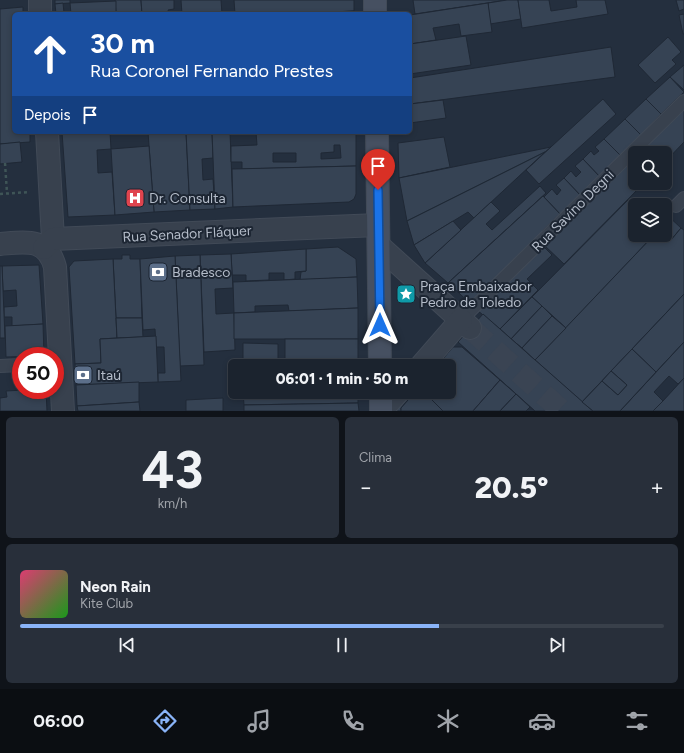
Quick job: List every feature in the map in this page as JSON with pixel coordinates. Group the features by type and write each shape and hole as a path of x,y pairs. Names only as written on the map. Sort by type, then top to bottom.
{"main road":[{"path":"374,0 375,12"},
{"path":"377,134 380,359"},
{"path":"380,399 381,411"}],"street":[{"path":"40,0 40,12"},
{"path":"47,134 50,191 49,253 55,267 58,347"},
{"path":"378,235 466,324 428,359"},
{"name":"Rua Senador Fláquer","path":"0,244 30,242 49,244 378,235"},
{"path":"62,399 63,411"},
{"path":"381,411 392,399"}],"lane":[{"name":"Rua Savino Degni","path":"466,324 684,102"},
{"path":"0,366 12,365"}],"path":[{"path":"5,163 7,193"},
{"path":"0,194 50,191"}],"building":[{"path":"55,0 70,0 70,3 55,4"},
{"path":"115,0 141,0 142,12 116,12"},
{"path":"141,0 174,0 174,9 168,10 168,12 142,12"},
{"path":"181,0 221,0 222,12 182,12"},
{"path":"234,0 354,0 354,11 235,12"},
{"path":"413,0 507,0 415,14"},
{"path":"518,0 521,19 490,24 488,3"},
{"path":"518,0 549,0 551,11 577,7 576,0 605,0 608,14 522,28"},
{"path":"676,0 684,0 684,9 679,11"},
{"path":"116,1 116,12 71,12 70,3"},
{"path":"63,3 64,12 56,12 55,4"},
{"path":"488,3 492,32 461,36 459,24 433,28 436,40 412,44 412,15"},
{"path":"23,7 23,12 12,12 12,134 30,134 30,142 0,144 0,9"},
{"path":"354,11 354,12 333,12"},
{"path":"684,14 684,34 683,34 679,15"},
{"path":"466,36 471,65 412,74 412,44"},
{"path":"668,37 681,52 672,60 676,64 655,83 638,65"},
{"path":"611,47 615,77 412,104 412,78"},
{"path":"684,65 684,90 670,77"},
{"path":"670,77 684,92 661,114 646,99"},
{"path":"603,99 616,114 539,184 526,170"},
{"path":"646,99 661,114 641,135 625,119"},
{"path":"443,100 446,118 412,123 412,104"},
{"path":"684,109 684,142 672,155 672,146 646,146"},
{"path":"625,119 641,135 620,155 604,139"},
{"path":"62,134 110,134 111,149 97,150 98,173 112,172 115,215 68,217"},
{"path":"148,134 186,134 190,210 154,212"},
{"path":"186,134 212,134 213,158 202,159 203,180 213,179 215,209 190,210"},
{"path":"212,134 230,134 233,207 215,209"},
{"path":"256,134 356,134 356,166 242,169 242,162 231,162 231,146 257,145","holes":["334,145 340,145 341,158 321,159 321,153 334,152","273,153 296,153 296,162 273,162"]},
{"path":"444,137 450,167 399,178 398,143"},
{"path":"604,139 620,155 599,176 583,159 591,151 594,155 599,151 595,147"},
{"path":"20,142 22,162 0,164 0,144"},
{"path":"149,146 154,212 115,215 111,149"},
{"path":"551,147 545,152 407,221 399,178"},
{"path":"545,152 474,218 468,212 414,245 407,221"},
{"path":"583,159 599,176 580,195 564,178 571,171 576,177 581,172 575,166"},
{"path":"628,164 628,190 637,190 564,264 544,245"},
{"path":"356,166 356,194 354,199 349,202 233,207 232,169"},
{"path":"564,178 580,195 560,214 544,197 552,189 557,195 561,190 556,185"},
{"path":"540,186 546,193 448,283 425,263 491,202 500,211 486,224 492,230"},
{"path":"543,196 560,214 542,231 545,234 472,305 448,283"},
{"path":"628,200 628,242 647,242 566,328 532,297"},
{"path":"672,220 681,228 672,239"},
{"path":"453,221 461,230 425,263 414,245"},
{"path":"681,228 684,230 684,294 582,402 535,360 647,242 672,242 672,239"},
{"path":"543,246 552,255 527,279 538,290 500,329 477,310"},
{"path":"338,247 356,259 357,277 300,280 301,272 306,271 306,249"},
{"path":"306,249 306,271 295,272 295,279 284,280 284,273 269,273 269,280 246,281 246,275 232,275 231,254"},
{"path":"231,254 233,288 215,289 216,314 234,313 235,350 204,352 200,255"},
{"path":"122,255 130,255 130,259 140,259 142,318 116,318 113,259 122,259"},
{"path":"200,255 204,365 180,366 175,256"},
{"path":"175,256 181,381 158,382 158,373 165,373 164,347 156,347 155,329 143,330 140,259"},
{"path":"113,259 117,338 100,339 101,363 75,364 69,267 74,261"},
{"path":"39,265 43,324 12,326 12,317 4,317 4,307 17,306 16,290 3,291 2,266"},
{"path":"0,266 2,266 5,338 0,338"},
{"path":"357,277 358,308 289,311 288,305 255,306 255,312 234,313 233,282"},
{"path":"684,294 684,342 656,372 632,349"},
{"path":"532,297 542,306 511,339 500,329"},
{"path":"542,306 552,316 522,348 511,339"},
{"path":"358,308 358,339 234,339 234,313"},
{"path":"483,314 593,411 535,411 458,342"},
{"path":"552,316 566,328 535,360 522,348"},
{"path":"116,318 142,318 143,337 117,338"},
{"path":"43,324 44,347 12,347 12,357 6,357 5,326"},
{"path":"156,336 158,382 76,385 75,364 101,363 100,339"},
{"path":"285,339 358,339 358,359 285,359"},
{"path":"684,342 684,378 678,384 669,376 654,392 663,401 653,411 620,411"},
{"path":"243,343 278,344 278,359 243,359"},
{"path":"453,347 462,347 500,380 473,411 443,411 431,399 456,399 456,359 443,359"},
{"path":"632,349 656,372 620,411 593,411 582,402 602,381 618,395 627,385 611,371"},
{"path":"611,371 627,385 618,395 602,381"},
{"path":"684,378 684,411 653,411 663,401"},
{"path":"500,380 516,394 500,411 473,411"},
{"path":"139,382 139,402 77,406 76,385"},
{"path":"6,391 12,391 12,399 46,399 47,411 0,411 0,398 7,397"},
{"path":"516,394 530,407 526,411 500,411"},
{"path":"223,398 223,411 186,411 186,400"},
{"path":"244,399 358,399 358,403 244,405"},
{"path":"403,399 409,399 401,408 401,411 397,411 397,406"},
{"path":"409,399 431,399 443,411 401,411 401,408"},
{"path":"139,402 140,411 78,411 77,406"},
{"path":"358,403 359,411 244,411 244,405"}],"tunnel":[{"path":"470,328 562,411"}],"place":[{"name":"Dr. Consulta","path":"135,198"},
{"name":"Bradesco","path":"158,272"},
{"name":"Praça Embaixador Pedro de Toledo","path":"406,294"},
{"name":"Itaú","path":"83,375"}],"route":[{"path":"378,190 380,325"}]}
